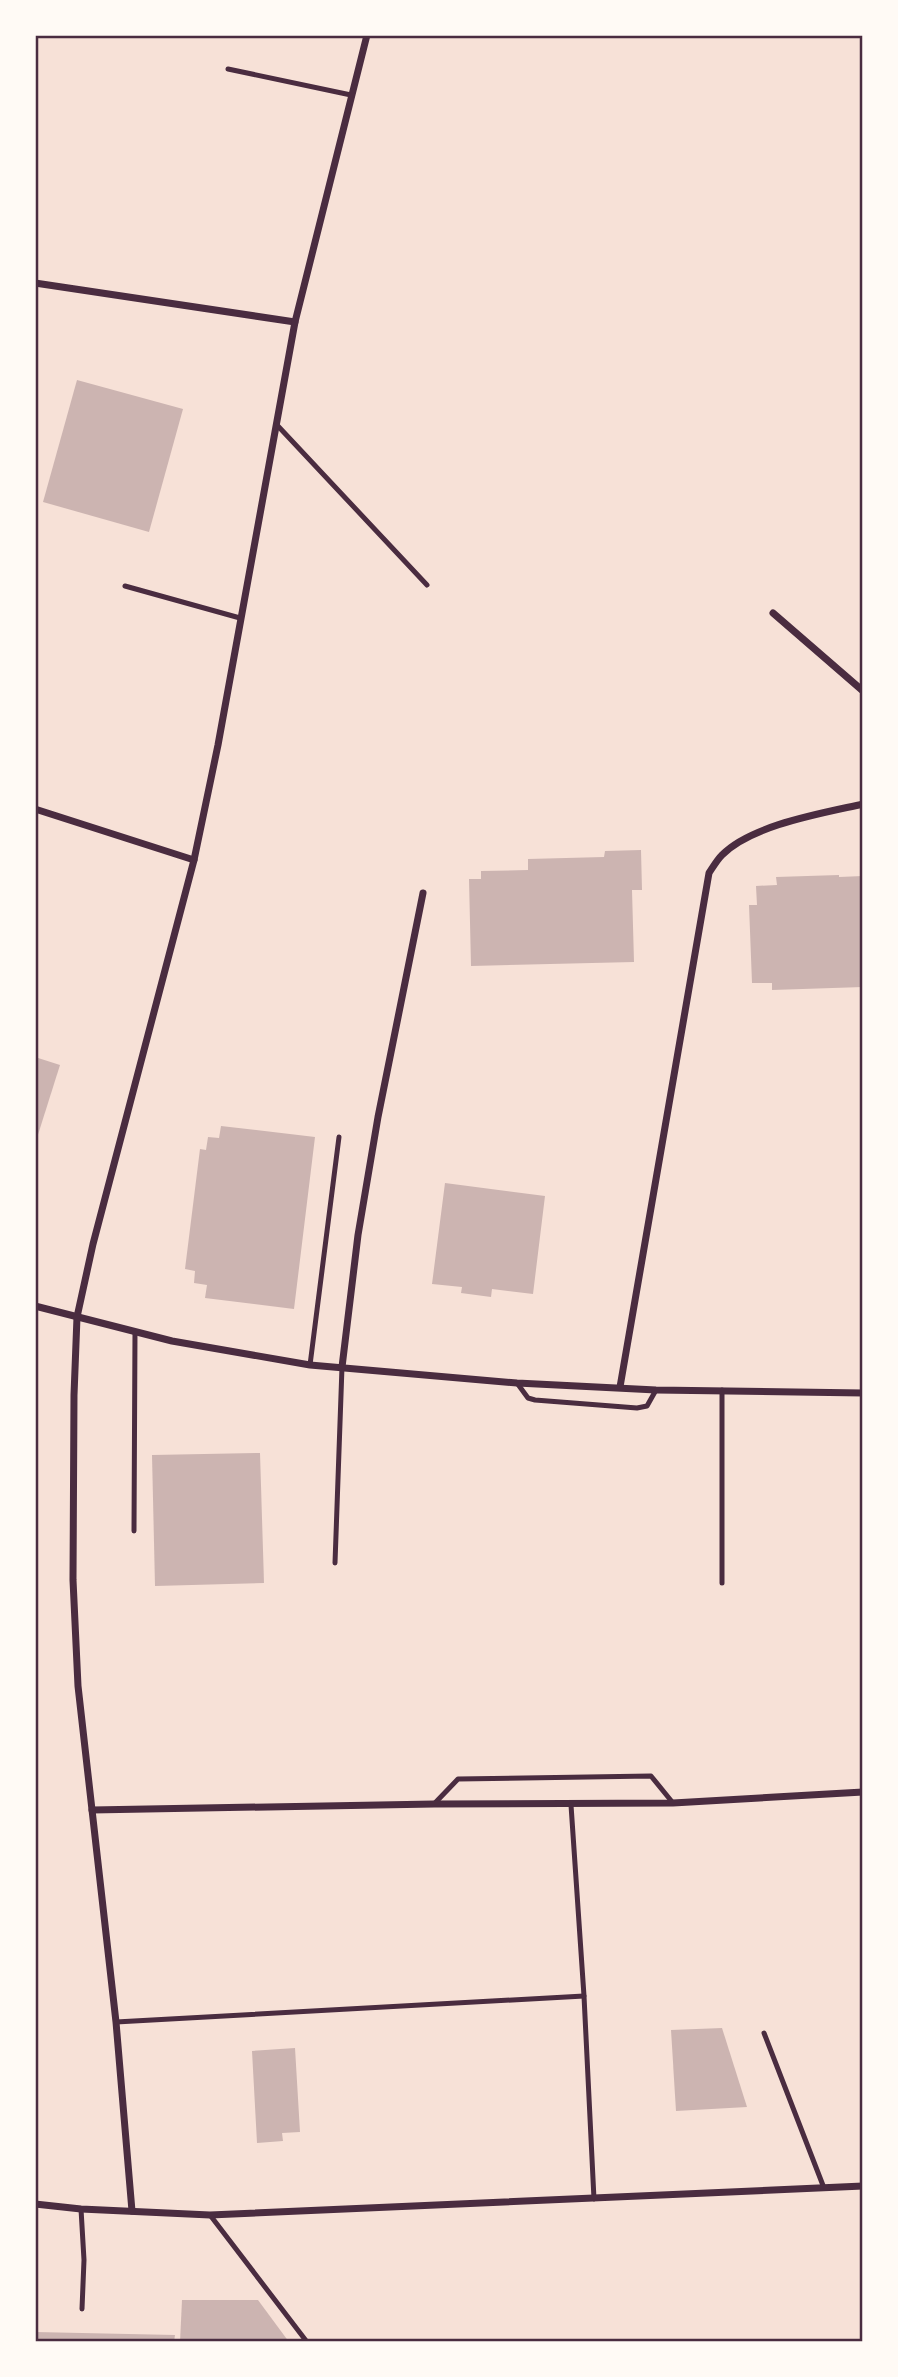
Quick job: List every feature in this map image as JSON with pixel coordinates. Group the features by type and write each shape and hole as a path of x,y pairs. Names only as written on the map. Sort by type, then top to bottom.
{"street":[{"path":"132,2211 116,2022 78,1686 72,1580 77,1317 93,1244 194,860 218,745 295,322 367,35"},
{"path":"35,283 295,322"},
{"path":"773,613 863,691"},
{"path":"620,1387 709,873 722,855 750,836 798,819 863,804"},
{"path":"35,808 194,860"},
{"path":"342,1367 358,1235 378,1117 424,893"},
{"path":"35,1306 172,1341 310,1365 517,1383 656,1390 863,1393"},
{"path":"92,1810 433,1804 571,1805 863,1792"},
{"path":"35,2204 81,2209 210,2215 863,2186"}],"lane":[{"path":"228,69 351,94"},
{"path":"277,425 427,585"},
{"path":"125,586 240,618"},
{"path":"310,1365 339,1138"},
{"path":"134,1531 135,1332"},
{"path":"335,1563 342,1367"},
{"path":"517,1383 528,1398 535,1400 637,1408 647,1406 656,1390"},
{"path":"722,1390 722,1583"},
{"path":"433,1804 458,1779 651,1776 673,1802"},
{"path":"571,1805 594,2199"},
{"path":"116,2022 584,1996"},
{"path":"764,2033 824,2188"},
{"path":"81,2209 84,2260 82,2309"},
{"path":"210,2215 307,2342"}],"building":[{"path":"77,380 183,409 149,532 43,502"},
{"path":"641,850 642,890 632,890 634,962 471,966 469,879 481,879 481,871 528,870 528,859 604,857 605,851"},
{"path":"863,876 863,987 772,990 772,983 752,983 749,905 757,905 756,886 777,885 776,877"},
{"path":"35,1057 60,1065 36,1141 35,1141"},
{"path":"221,1126 315,1137 294,1309 205,1298 207,1285 194,1283 195,1271 185,1269 200,1149 206,1150 208,1137 219,1138"},
{"path":"445,1183 545,1196 533,1294 492,1289 491,1297 461,1293 462,1287 432,1284"},
{"path":"260,1453 264,1583 155,1586 152,1455"},
{"path":"722,2028 747,2107 676,2111 671,2030"},
{"path":"295,2048 300,2132 282,2133 283,2141 257,2143 252,2051"},
{"path":"182,2300 258,2300 289,2342 180,2342"},
{"path":"35,2332 175,2335 174,2342 35,2342"}]}
